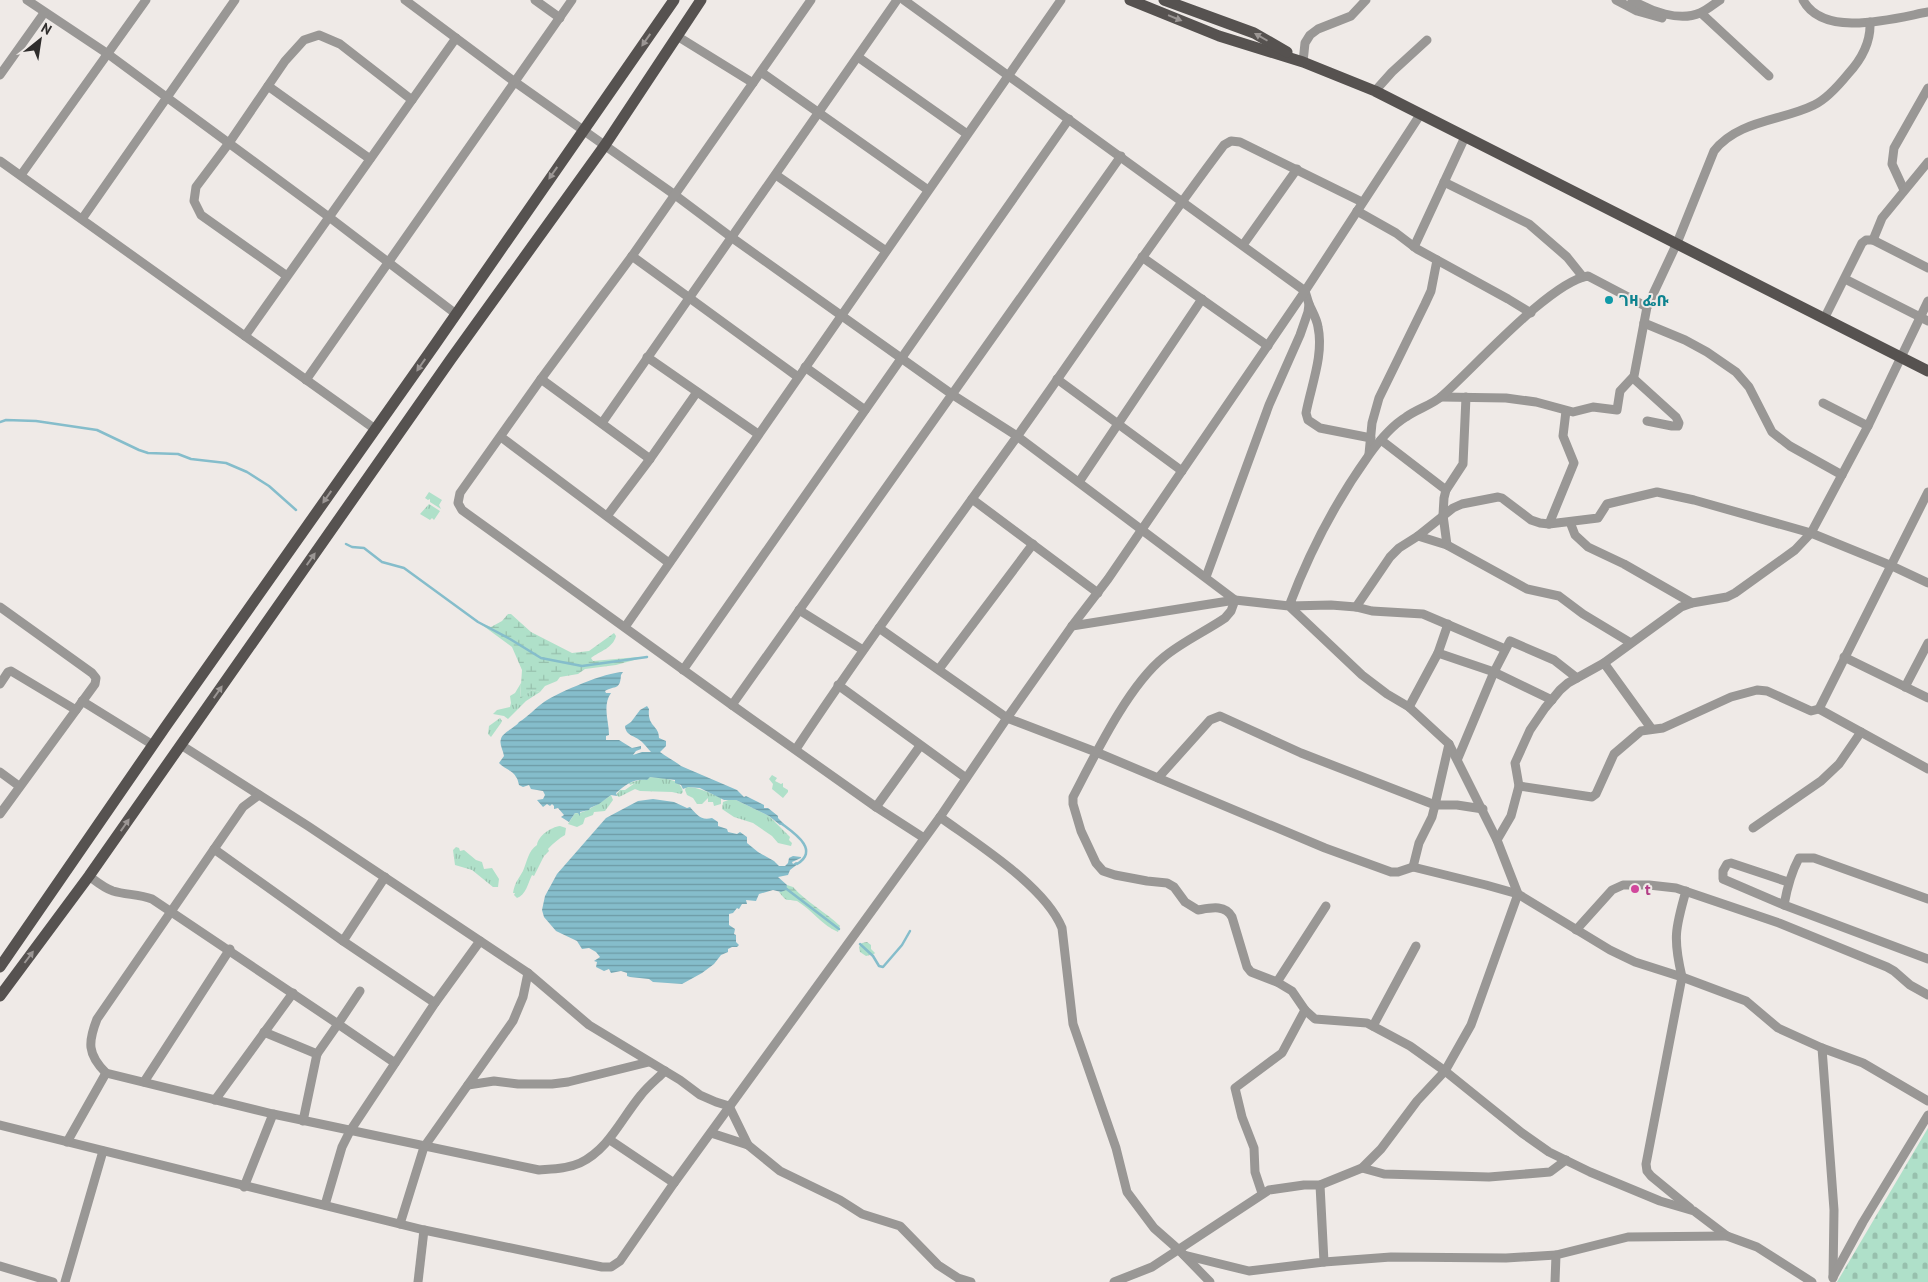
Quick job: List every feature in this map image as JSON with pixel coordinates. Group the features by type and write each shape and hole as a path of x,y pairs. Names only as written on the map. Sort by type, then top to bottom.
{"main road":[{"path":"0,967 674,0"},
{"path":"0,996 89,876 451,359 605,145 701,0"},
{"path":"1130,0 1219,36 1303,62 1376,91 1465,138 1928,371"},
{"path":"1164,0 1254,33 1303,62"},
{"path":"434,346 451,359"}],"street":[{"path":"27,0 108,54 330,217 456,314"},
{"path":"21,175 146,0"},
{"path":"82,219 234,0"},
{"path":"405,0 515,82 584,129 731,237 842,314 953,395 1017,436 1142,528 1235,600"},
{"path":"535,0 560,18"},
{"path":"306,380 572,0"},
{"path":"811,0 632,256 460,493 458,503 462,510 683,670 876,807 924,838"},
{"path":"602,422 897,0"},
{"path":"904,0 1306,291 1319,333 1316,364 1306,413 1308,420 1320,428 1371,438"},
{"path":"624,627 1061,0"},
{"path":"1303,62 1305,44 1310,35 1318,29 1351,16 1366,0"},
{"path":"1616,0 1637,12 1677,19 1701,13 1720,0"},
{"path":"1632,0 1660,13 1691,15"},
{"path":"1803,0 1811,10 1829,20 1842,23 1862,24 1928,12"},
{"path":"0,75 44,13"},
{"path":"1701,13 1769,76"},
{"path":"1441,397 1482,396 1526,401 1566,411 1578,412 1593,408 1617,410 1620,391 1633,378 1647,307 1677,244 1714,151 1722,141 1754,124 1798,111 1821,100 1857,64 1868,45 1871,33 1870,22"},
{"path":"287,276 202,214 194,201 196,187 229,143 285,61 304,40 319,35 340,44 412,100"},
{"path":"676,36 753,83"},
{"path":"245,336 456,38"},
{"path":"1376,91 1392,72 1427,40"},
{"path":"858,56 967,134"},
{"path":"760,72 928,190"},
{"path":"268,86 370,159"},
{"path":"1904,190 1892,164 1894,148 1928,88"},
{"path":"0,1124 244,1187 424,1230 602,1268 611,1267 620,1261 729,1106 940,817 1072,626 1098,593 1306,291 1420,115"},
{"path":"683,670 1068,118"},
{"path":"1414,246 1465,138"},
{"path":"796,749 838,685 1017,436 1182,200 1224,144 1231,141 1240,142 1362,202"},
{"path":"732,705 1121,156"},
{"path":"0,161 375,429"},
{"path":"1873,240 1882,218 1928,162"},
{"path":"1243,245 1296,169"},
{"path":"776,175 886,251"},
{"path":"1444,182 1530,224 1567,257 1583,277"},
{"path":"1357,211 1396,233 1437,260 1503,295 1531,313"},
{"path":"1824,319 1862,243 1866,240 1873,240 1928,268"},
{"path":"632,256 798,376"},
{"path":"1142,257 1268,346"},
{"path":"1369,454 1372,423 1379,398 1428,297 1437,260"},
{"path":"1289,606 1308,558 1343,495 1369,454 1393,426 1441,397 1531,313 1562,287 1583,277 1595,278 1647,307"},
{"path":"1845,279 1924,319"},
{"path":"1079,482 1202,299"},
{"path":"1497,840 1511,816 1519,786 1515,763 1530,730 1560,690 1604,663 1681,607 1692,603 1727,597 1740,590 1795,550 1811,533 1868,426 1900,358 1924,319 1928,301"},
{"path":"1206,577 1268,405 1300,334 1309,304"},
{"path":"1644,323 1685,340 1707,352 1736,372 1749,387 1772,432 1790,446 1842,474"},
{"path":"647,357 758,434"},
{"path":"805,367 865,410"},
{"path":"1633,378 1676,417 1679,423 1678,426 1672,426 1647,420"},
{"path":"541,379 650,459"},
{"path":"1057,379 1182,471"},
{"path":"607,516 697,392"},
{"path":"1447,545 1443,515 1444,498 1446,490 1463,464 1466,397"},
{"path":"1823,403 1868,426"},
{"path":"1549,524 1574,463 1564,436 1566,411"},
{"path":"501,437 669,563"},
{"path":"1381,440 1446,490"},
{"path":"1356,607 1398,548 1418,536 1443,515 1462,504 1498,497 1536,522 1549,524 1598,518 1607,504 1657,492 1694,500 1811,533 1892,566 1928,584"},
{"path":"1819,709 1928,492"},
{"path":"972,499 1098,593"},
{"path":"1570,522 1576,535 1588,547 1624,564 1692,603"},
{"path":"1418,536 1447,545 1528,589 1559,596 1583,614 1631,643"},
{"path":"939,670 1033,544"},
{"path":"1235,600 1231,611 1225,618 1165,656 1154,666 1128,700 1096,752 1073,797 1073,804 1081,830 1096,864 1103,871 1115,875 1171,884 1185,902 1198,910 1217,908 1229,913 1247,967 1252,972 1277,982 1292,991 1305,1010 1315,1018 1361,1022 1373,1026 1410,1046 1445,1071 1535,1143 1566,1160 1616,1183 1694,1211"},
{"path":"1072,626 1235,600 1289,606 1331,605 1356,607 1372,611 1423,614 1505,649"},
{"path":"1114,1282 1152,1267 1181,1252 1262,1193 1275,1188 1320,1185 1362,1168 1381,1149 1417,1102 1445,1071 1475,1018 1518,894 1483,809 1450,744 1408,707 1362,675 1289,606"},
{"path":"0,607 92,673 96,678 95,684 0,814"},
{"path":"799,610 863,650"},
{"path":"1408,707 1438,653 1448,624"},
{"path":"879,628 1007,718 1096,752 1316,844 1391,872 1398,872 1413,867 1518,894 1610,950 1635,962 1746,1001 1778,1028 1822,1048 1863,1063 1928,1101"},
{"path":"1458,758 1494,672 1511,641 1554,660 1577,678"},
{"path":"1905,687 1928,643"},
{"path":"1438,653 1494,672 1552,700"},
{"path":"1844,657 1928,698"},
{"path":"1604,663 1651,728"},
{"path":"0,684 8,672 11,671 76,710"},
{"path":"838,685 966,778"},
{"path":"1519,786 1592,797 1596,794 1614,754 1634,735 1642,730 1663,728 1731,697 1757,690 1767,691 1811,710 1819,709 1928,768"},
{"path":"82,701 153,745"},
{"path":"1158,778 1210,720 1220,716 1300,754 1435,805 1457,805 1483,809"},
{"path":"1753,828 1821,781 1839,764 1861,732"},
{"path":"1413,867 1419,842 1432,817 1450,744"},
{"path":"181,745 528,972 589,1025 666,1071 700,1094 729,1106 748,1145"},
{"path":"876,807 920,746"},
{"path":"0,772 20,786"},
{"path":"260,795 243,807 97,1019 90,1047 92,1057 106,1073 273,1114 539,1170 566,1168 590,1157 610,1140 640,1096 666,1071"},
{"path":"940,817 1032,887 1046,902 1058,920 1062,928 1073,1024 1116,1148 1127,1192 1144,1218 1210,1282"},
{"path":"214,849 434,1003"},
{"path":"1784,905 1788,882 1799,858 1806,857 1814,858 1928,899"},
{"path":"1788,882 1731,863 1727,864 1722,875 1723,879 1784,905 1928,958"},
{"path":"89,876 102,886 114,891 140,894 171,910 293,992 395,1064"},
{"path":"343,941 385,877"},
{"path":"1576,930 1612,890 1618,886 1649,884 1668,886 1779,923 1887,967 1910,985 1928,995"},
{"path":"1686,891 1677,920 1675,936 1682,977 1646,1164 1651,1176 1727,1236 1757,1247 1812,1282"},
{"path":"1277,982 1326,906"},
{"path":"325,1205 342,1147 350,1130 434,1003 480,941"},
{"path":"1373,1026 1416,946"},
{"path":"144,1082 230,949"},
{"path":"400,1224 424,1147 513,1021 523,997 528,972"},
{"path":"303,1120 317,1054 360,991"},
{"path":"215,1100 293,992"},
{"path":"1262,1193 1255,1172 1254,1148 1242,1117 1235,1088 1282,1054 1305,1010"},
{"path":"264,1032 317,1054"},
{"path":"1822,1048 1834,1210 1831,1280"},
{"path":"468,1085 494,1081 518,1084 568,1082 649,1062"},
{"path":"67,1142 106,1073"},
{"path":"244,1187 273,1114"},
{"path":"1831,1280 1863,1222 1928,1115"},
{"path":"711,1133 748,1145 780,1171 840,1200 869,1217 900,1226 938,1265 958,1278 971,1282"},
{"path":"610,1140 674,1183"},
{"path":"66,1282 103,1151"},
{"path":"1362,1168 1384,1174 1489,1177 1550,1172 1566,1160"},
{"path":"1320,1185 1324,1262"},
{"path":"418,1282 424,1230"},
{"path":"1181,1252 1249,1271 1324,1262 1391,1257 1506,1258 1556,1255 1628,1237 1727,1236"},
{"path":"1555,1282 1556,1255"},
{"path":"0,1266 53,1282"}],"green space":[{"path":"429,492 442,500 439,505 441,509 430,502 430,499 425,498"},
{"path":"429,504 440,511 434,520 432,518 430,520 420,514"},
{"path":"508,614 511,614 531,632 572,653 589,651 614,633 616,636 612,644 591,658 593,661 638,657 638,659 616,665 585,669 578,674 560,677 557,681 545,686 540,692 532,690 520,699 522,670 512,647 478,622 491,627 502,621"},
{"path":"521,683 520,698 532,690 540,692 526,701 508,719 504,716 493,714 497,710 510,707 510,696 515,693"},
{"path":"500,718 502,721 491,737 488,734 489,726"},
{"path":"772,775 777,778 775,781 783,783 783,787 788,790 783,798 772,789 773,784 769,779"},
{"path":"650,777 675,781 683,792 681,794 635,789 619,797 616,795 620,790 625,790 635,783 630,785 629,783"},
{"path":"686,787 709,792 721,798 721,804 714,806 713,802 708,802 708,798 702,804 697,804 693,798 687,795"},
{"path":"611,795 613,800 605,811 594,812 593,815 585,818 583,824 577,827 568,824 575,813 588,810"},
{"path":"731,799 769,816 790,837 791,846 778,843 772,836 753,823 734,817 722,809 723,802"},
{"path":"560,826 566,828 565,835 548,849 549,851 544,856 534,876 532,875 525,892 517,898 514,895 515,893 513,893 514,889 530,853 542,835"},
{"path":"456,847 482,862 484,869 492,868 499,879 498,887 493,887 472,870 455,865 453,850"},
{"path":"787,885 793,887 840,926 838,932 827,926 797,901 784,898 779,892 783,891"},
{"path":"867,942 875,953 866,956 860,952 859,947 862,943"},
{"path":"1928,1128 1928,1282 1837,1282"}],"water":[{"path":"623,672 618,686 605,691 606,693 611,693 607,703 609,735 606,736 606,740 619,740 632,748 641,746 641,749 633,755 651,752 640,740 627,732 625,726 631,722 640,710 647,706 651,723 657,731 659,738 666,741 666,746 660,752 681,766 737,790 744,797 746,796 764,805 764,808 768,808 778,816 784,824 780,825 769,816 736,800 724,800 700,788 688,787 683,789 681,785 675,783 675,780 650,777 647,780 638,780 630,783 616,793 617,796 611,795 589,810 580,812 580,816 578,813 575,813 569,822 561,817 564,815 558,808 554,809 552,804 550,806 547,804 543,807 537,800 543,799 545,795 543,791 531,789 529,785 523,787 519,785 515,775 499,763 504,756 500,743 502,737 541,704 583,683 606,675"},
{"path":"653,799 674,802 687,808 690,807 702,818 712,818 718,822 718,826 727,829 728,832 737,834 740,832 747,837 747,843 779,866 785,866 789,858 793,856 801,857 792,862 793,864 799,863 790,870 788,875 778,877 787,885 786,890 781,892 773,890 759,894 756,901 746,900 747,904 742,904 739,909 737,908 733,913 729,914 729,925 735,929 736,942 739,945 728,949 728,952 721,955 714,964 682,984 653,982 649,979 627,976 627,973 621,971 611,973 609,969 604,971 596,967 597,962 594,961 600,957 596,952 589,948 582,949 577,941 556,931 544,917 542,910 545,896 557,874 606,818 638,801"}],"waterway":[{"path":"0,422 6,420 36,421 97,430 148,453 178,454 191,459 226,463 247,472 269,486 296,510"},
{"path":"346,544 352,547 364,548 382,562 404,568 478,622 541,658 582,666 647,657"},
{"path":"782,824 798,837 806,848 803,859 797,864"},
{"path":"784,887 839,929"},
{"path":"860,944 873,956 879,966 883,967 902,945 910,931"}],"place":[{"name":"ገዛ ፌቡ","path":"1609,300"},
{"name":"t","path":"1635,889"}]}
